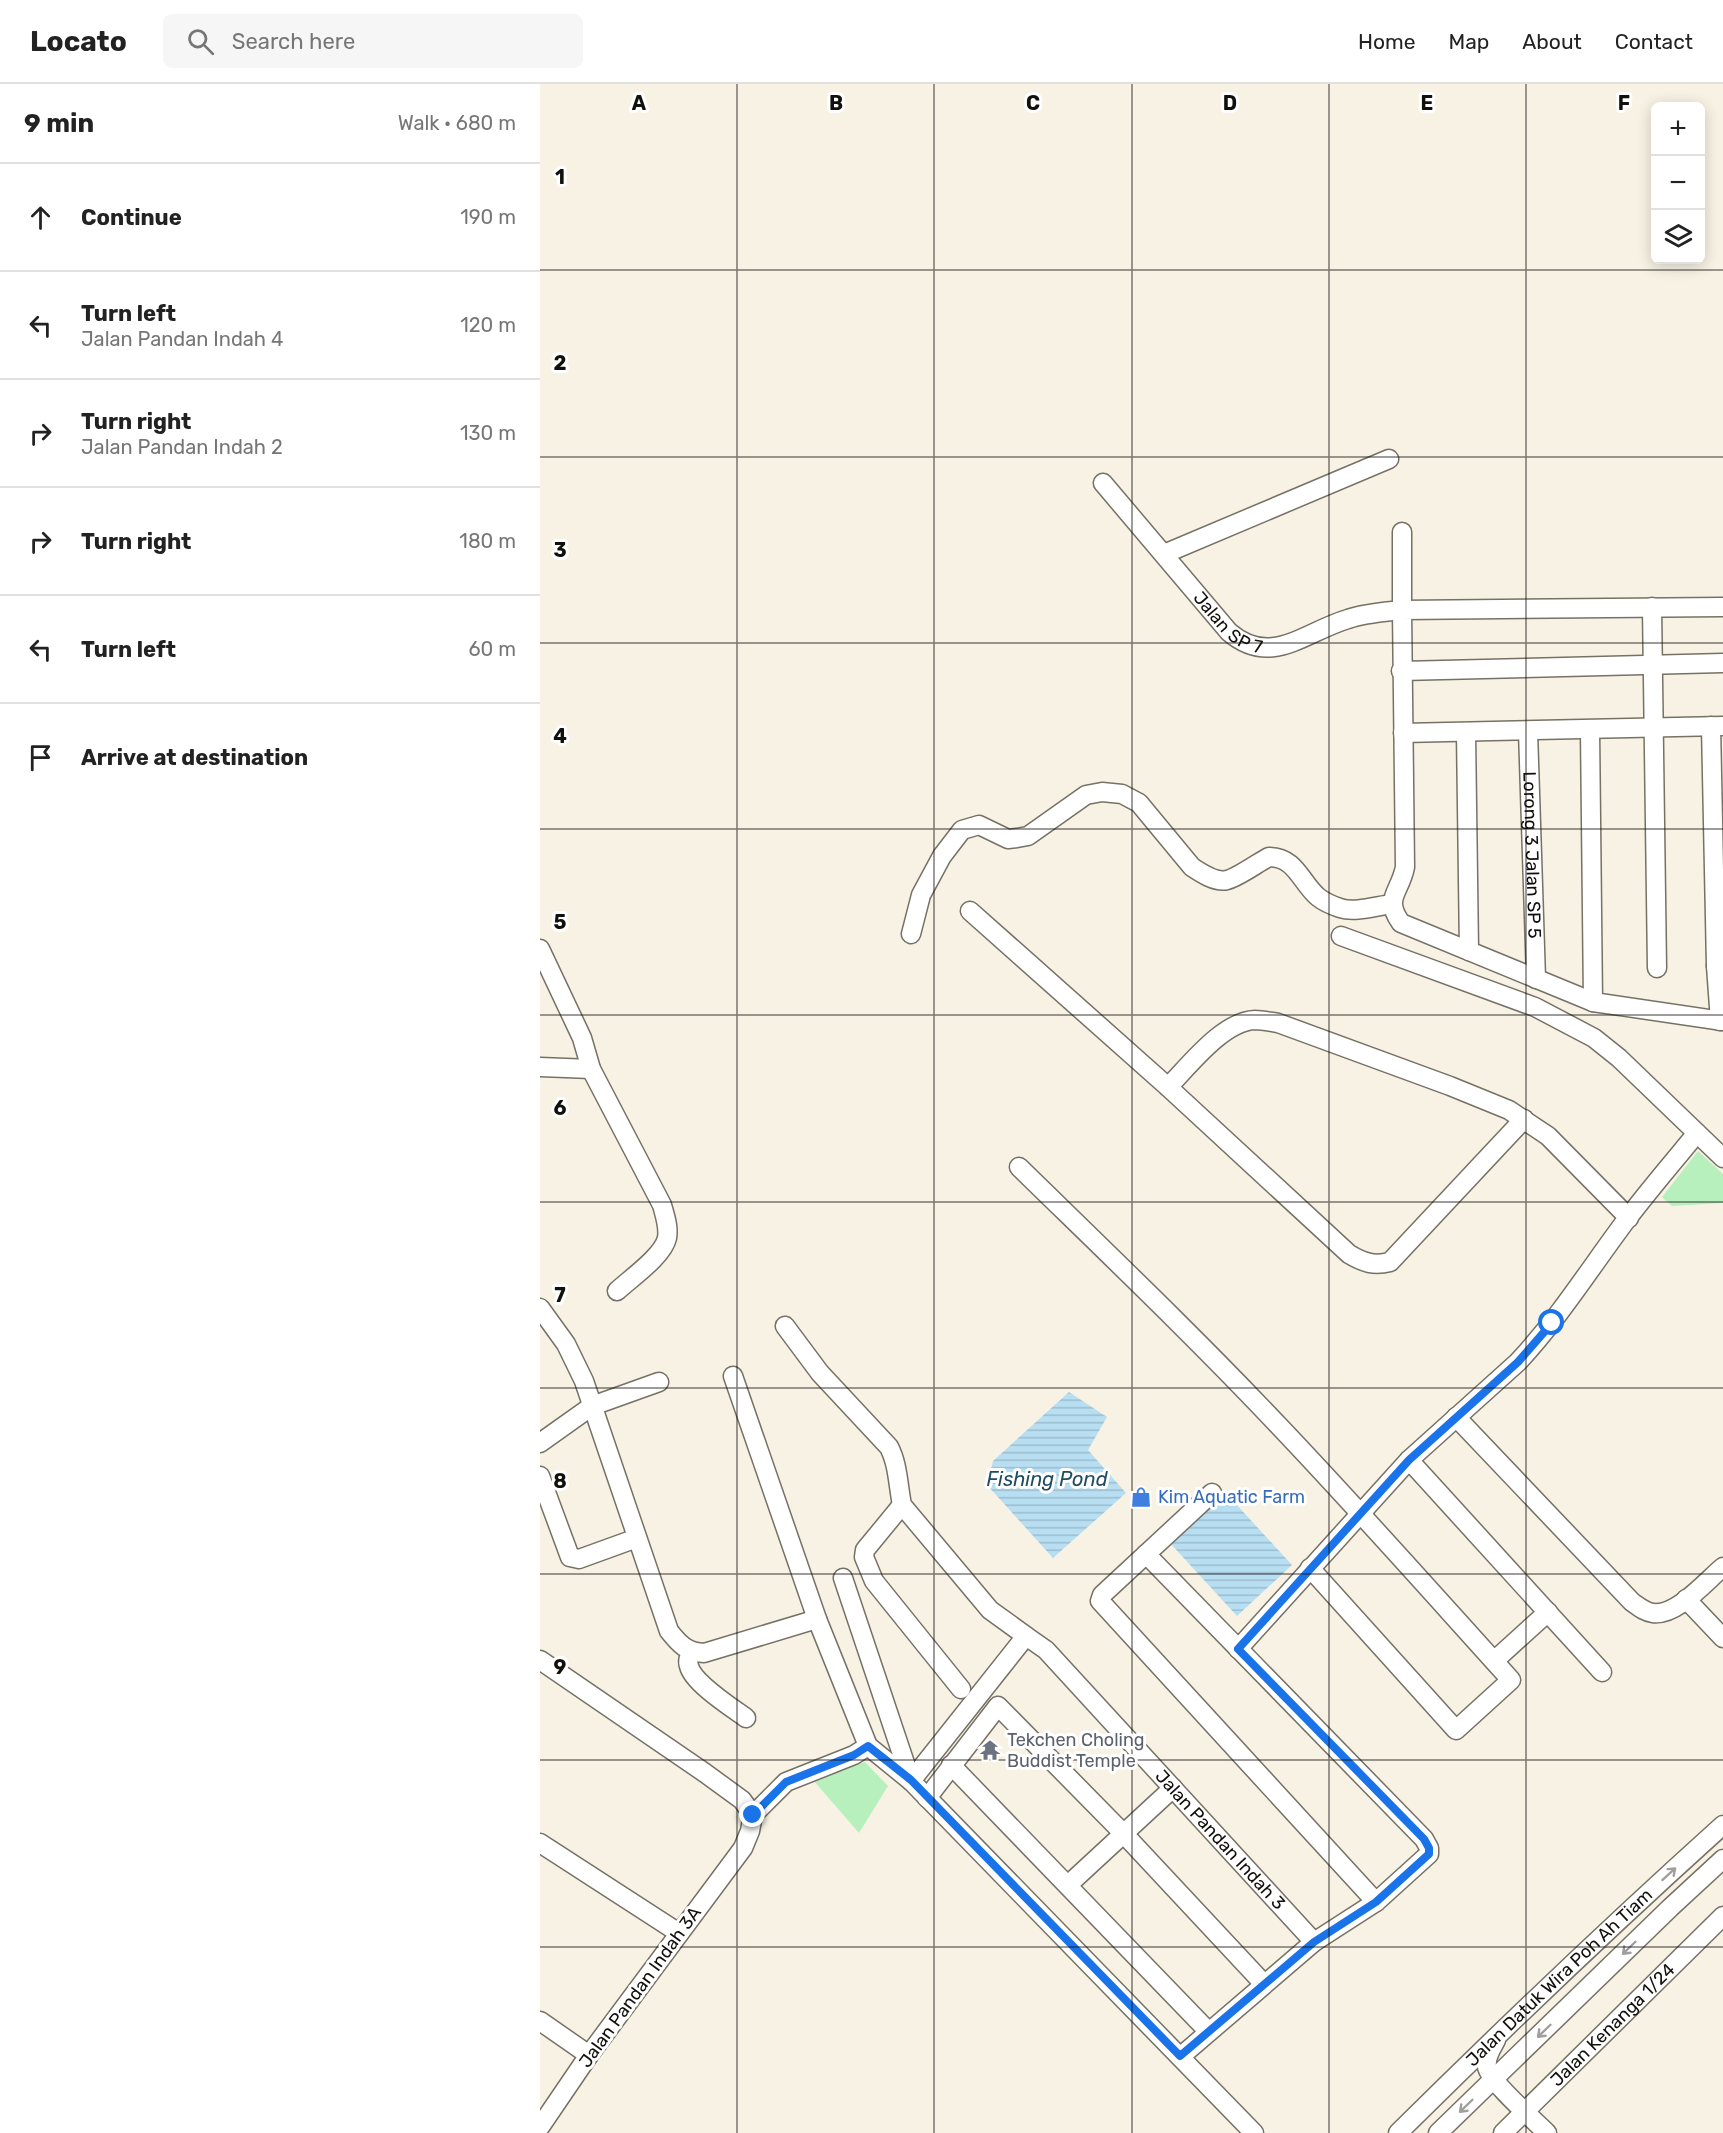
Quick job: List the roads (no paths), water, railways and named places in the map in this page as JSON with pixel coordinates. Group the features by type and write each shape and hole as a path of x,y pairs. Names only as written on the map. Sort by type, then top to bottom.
{"street":[{"path":"1164,554 1389,459"},
{"name":"Jalan SP 7","path":"1102,483 1229,632 1241,642 1254,647 1268,649 1346,619 1402,610 1723,607"},
{"path":"1402,532 1401,671 1405,867 1403,878 1393,896 1394,914 1401,923 1593,1002 1722,1021 1717,726 1403,733"},
{"path":"1652,607 1657,968"},
{"path":"1401,671 1723,663"},
{"path":"1590,730 1593,1002"},
{"name":"Lorong 3 Jalan SP 5","path":"1528,731 1536,979"},
{"path":"1466,733 1469,951"},
{"path":"911,934 921,895 942,856 962,830 979,825 1008,839 1028,836 1086,795 1102,792 1122,794 1139,803 1192,867 1210,877 1227,880 1269,857 1276,857 1292,865 1318,897 1340,908 1392,904"},
{"path":"970,911 1168,1087 1349,1254 1362,1262 1377,1265 1390,1262 1524,1119"},
{"path":"1341,936 1535,1007 1594,1038 1619,1058 1723,1158"},
{"path":"540,949 582,1038 591,1069 662,1205 667,1224 667,1239 662,1250 617,1291"},
{"path":"1168,1087 1221,1034 1236,1025 1254,1020 1278,1023 1509,1110 1548,1136 1629,1218"},
{"path":"540,1067 591,1069"},
{"path":"1238,1649 1409,1460 1518,1362 1534,1344 1696,1133"},
{"path":"1019,1167 1163,1308 1360,1512 1511,1680 1456,1730 1311,1568"},
{"path":"540,1308 566,1344 584,1381 669,1631 680,1646 692,1652 705,1653 816,1619"},
{"path":"785,1326 820,1373 889,1447 895,1458 897,1484 902,1504 866,1550 864,1557 874,1581 962,1689"},
{"path":"733,1376 816,1619 868,1746 911,1780 1254,2133"},
{"path":"540,1443 592,1406 659,1382"},
{"path":"1456,1417 1641,1609 1652,1613 1663,1613 1673,1609 1723,1567"},
{"path":"1409,1460 1602,1672"},
{"path":"540,1476 570,1557 579,1559 637,1538"},
{"path":"1212,1493 1102,1595 1100,1601 1376,1902"},
{"name":"Jalan Pandan Indah 3","path":"902,1504 990,1610 1046,1650 1314,1942"},
{"path":"1146,1554 1424,1839 1429,1848 1429,1854 1376,1902 1314,1942 1180,2056"},
{"path":"843,1578 911,1780"},
{"path":"1686,1599 1723,1638"},
{"path":"1494,1660 1548,1612"},
{"path":"911,1780 1026,1636"},
{"path":"692,1652 688,1660 689,1669 700,1682 746,1718"},
{"path":"540,1660 715,1780 742,1800 753,1815 786,1782 854,1755 868,1746"},
{"path":"927,1798 998,1706 1123,1833 1264,1984"},
{"path":"951,1765 1208,2031"},
{"path":"1068,1885 1173,1788"},
{"name":"Jalan Pandan Indah 3A","path":"540,2127 589,2055 743,1848 753,1815"},
{"name":"Jalan Datuk Wira Poh Ah Tiam","path":"1400,2133 1503,2028 1629,1909 1723,1825"},
{"path":"540,1843 679,1933"},
{"name":"Jalan Datuk Wira Poh Ah Tiam","path":"1438,2133 1723,1859"},
{"name":"Jalan Kenanga 1/24","path":"1503,2133 1723,1916"},
{"path":"540,2021 589,2055"},
{"path":"1503,2028 1489,2054 1487,2066 1494,2079 1547,2133"},
{"path":"1400,2133 1468,2077 1479,2075 1494,2079"}],"water":[{"name":"Fishing Pond","path":"1069,1392 1107,1417 1088,1450 1126,1493 1053,1558 987,1485 993,1461"},
{"path":"1224,1491 1292,1565 1237,1616 1169,1542"}],"place":[{"name":"Kim Aquatic Farm","path":"1141,1497"},
{"name":"Tekchen Choling Buddist Temple","path":"990,1750"}]}
